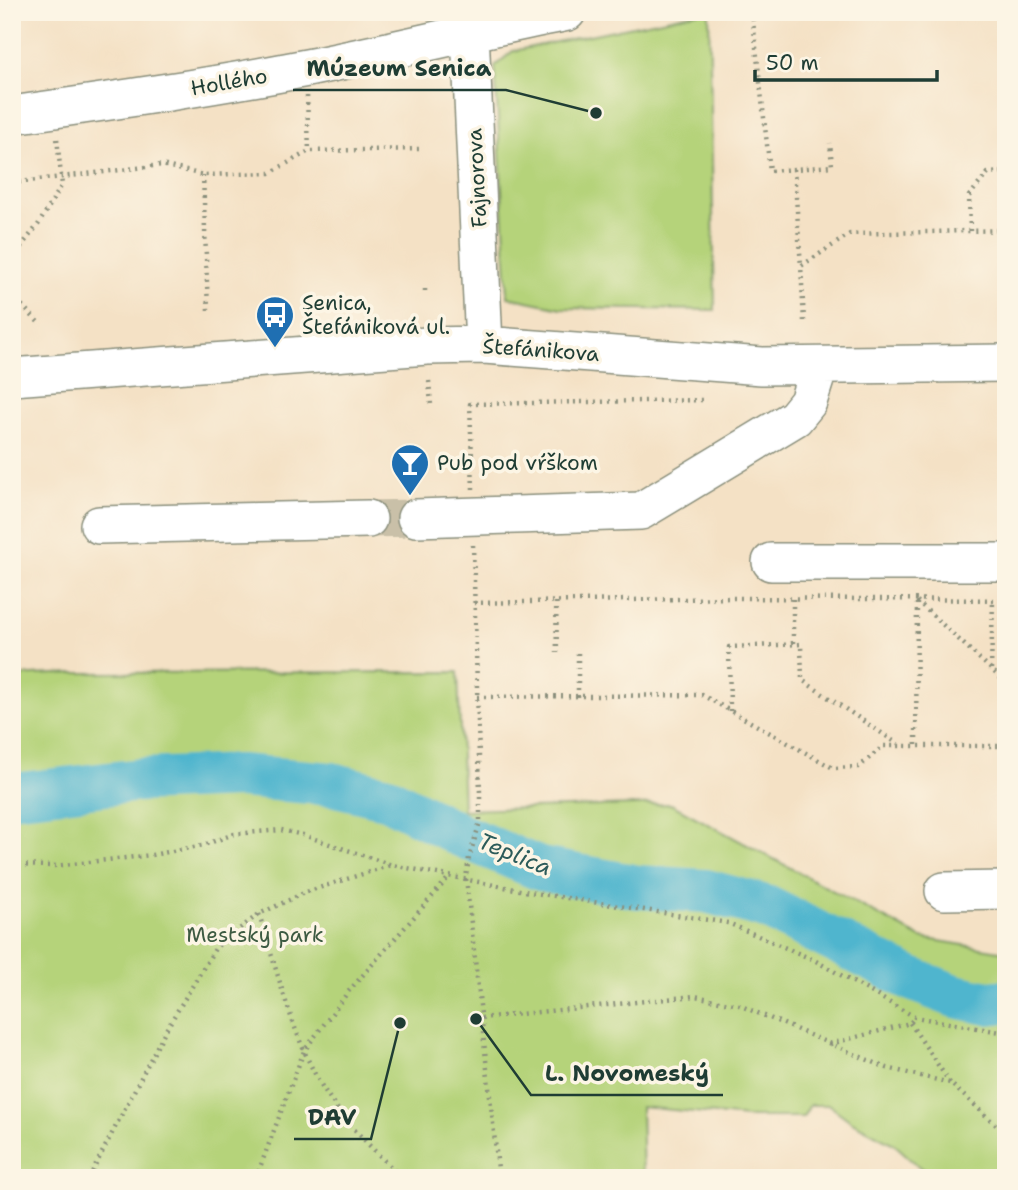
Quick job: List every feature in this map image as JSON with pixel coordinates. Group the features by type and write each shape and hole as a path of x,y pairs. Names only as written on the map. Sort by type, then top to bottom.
{"street":[{"name":"Hollého","path":"12,115 158,95 306,69 415,46 468,22 567,12"},
{"name":"Fajnorova","path":"468,22 484,345"},
{"name":"Štefánikova","path":"12,377 427,346 484,345 762,366 1006,363"},
{"path":"416,519 473,505 640,511 795,418 808,402 819,367"},
{"path":"99,525 368,519"},
{"path":"771,562 1006,562"},
{"path":"944,891 1006,890"}],"path":[{"path":"752,12 770,171 832,166 830,143"},
{"path":"12,258 38,225 62,185 53,109"},
{"path":"12,183 162,165 203,175 270,173 309,151 419,149"},
{"path":"794,169 804,321"},
{"path":"970,231 969,196 988,173 1006,172"},
{"path":"203,175 208,310"},
{"path":"801,266 850,234 1006,230"},
{"path":"12,295 39,323"},
{"path":"429,381 431,405"},
{"path":"499,1178 466,878 480,822 470,404 703,400"},
{"path":"474,603 793,599 1006,600"},
{"path":"793,599 793,645"},
{"path":"991,670 993,600"},
{"path":"917,601 1006,683"},
{"path":"916,745 917,601"},
{"path":"556,602 557,653"},
{"path":"730,711 729,646 801,645 802,680 899,745"},
{"path":"578,653 578,696"},
{"path":"477,697 702,695 833,768 859,767 883,747 1006,746"},
{"path":"12,865 54,866 152,855 204,845 234,834 281,830 392,865 535,893 728,923 814,960 915,1017 1006,1033"},
{"path":"89,1178 164,1033 216,947 259,914 306,892 392,865"},
{"path":"256,1178 304,1051 348,992 451,876"},
{"path":"259,914 304,1051 326,1094 360,1136 402,1178"},
{"path":"481,1018 695,996 739,1004 887,1068 950,1083"},
{"path":"829,1044 910,1023 915,1017"},
{"path":"910,1023 950,1083 1006,1134"}],"green space":[{"path":"709,12 715,310 561,308 508,297 495,66 513,51"},
{"name":"Mestský park","path":"458,672 463,810 671,804 921,938 1006,952 1006,1178 932,1178 894,1144 852,1122 829,1105 810,1105 803,1117 747,1117 641,1107 643,1178 12,1178 12,676 76,673"}],"waterway":[{"name":"Teplica","path":"12,795 141,780 240,776 332,784 388,798 460,835 540,869 638,887 706,891 766,907 911,979 955,996 988,1003 1006,1001"}],"tunnel":[{"path":"368,519 416,518"}],"place":[{"name":"Múzeum Senica","path":"596,113"},
{"name":"Senica, Štefániková ul.","path":"275,349"},
{"name":"Pub pod vŕškom","path":"410,497"},
{"name":"L. Novomeský","path":"476,1019"},
{"name":"DAV","path":"400,1023"}]}
